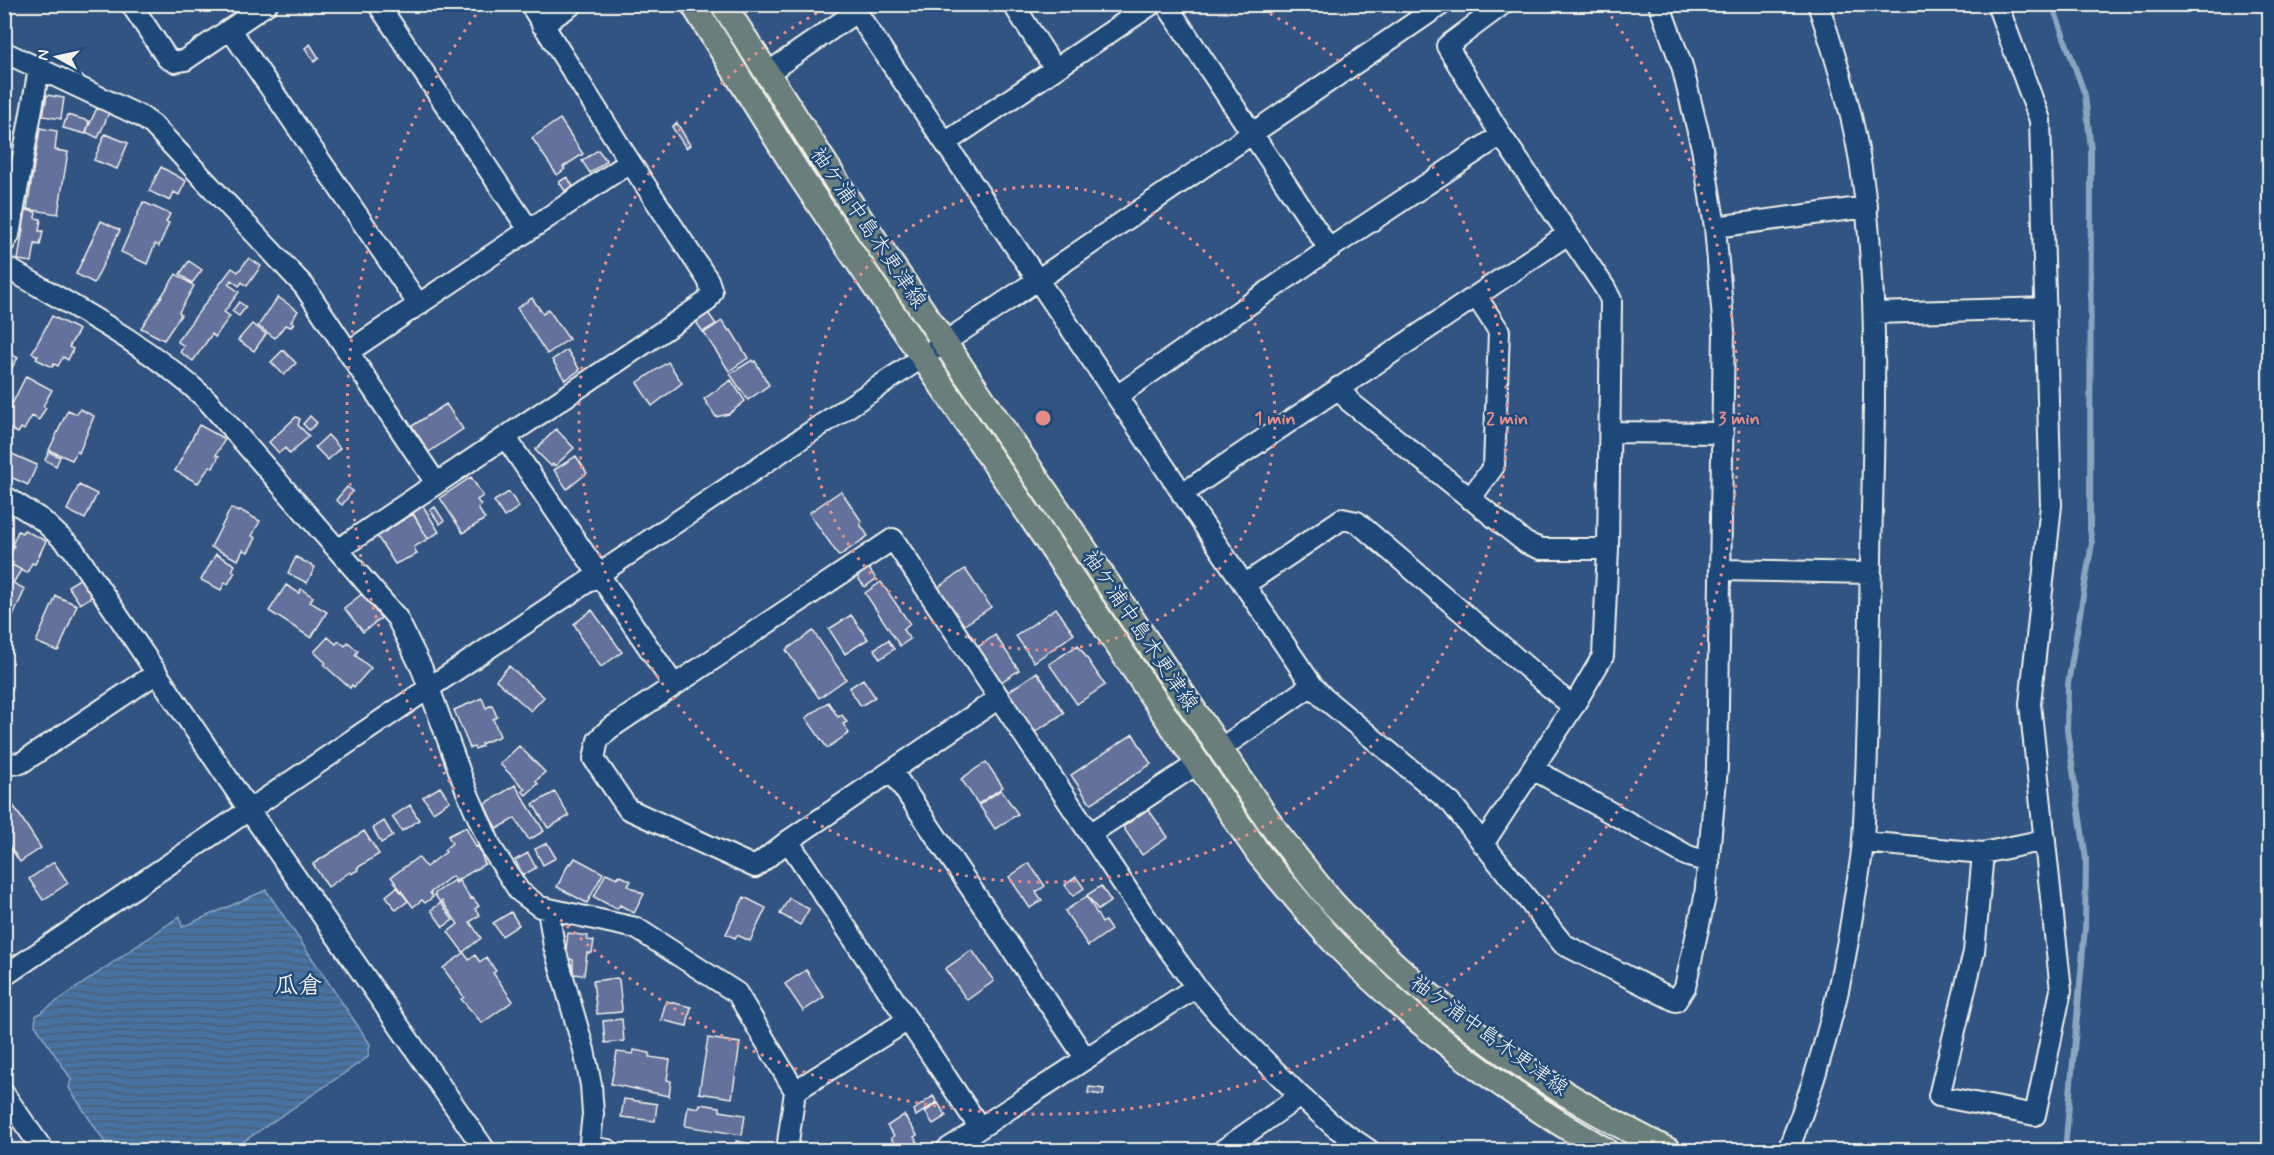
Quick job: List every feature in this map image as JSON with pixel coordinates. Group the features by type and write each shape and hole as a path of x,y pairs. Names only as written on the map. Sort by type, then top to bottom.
{"main road":[{"name":"袖ケ浦中島木更津線","path":"693,4 800,176 1259,854 1336,943 1412,1015 1496,1081 1562,1126 1605,1150"},
{"name":"袖ケ浦中島木更津線","path":"723,4 766,74 944,342 1220,749 1277,833 1332,902 1398,969 1503,1052 1577,1100 1635,1134 1668,1150"}],"street":[{"path":"131,4 167,58 175,62 185,60 267,4"},
{"path":"378,4 529,230"},
{"path":"339,549 706,302 712,292 708,280 530,4"},
{"path":"542,25 573,4"},
{"path":"1013,4 1055,69"},
{"path":"945,143 1152,4"},
{"path":"1166,4 1329,249"},
{"path":"4,976 1039,279 1442,4"},
{"path":"1483,844 1573,707 1603,656 1608,549 1611,300 1501,135 1447,46 1503,4"},
{"path":"766,74 854,8 1312,686 1451,803 1563,944 1676,1001 1684,987 1705,897 1717,768 1724,331 1715,227 1702,148 1682,66 1659,4"},
{"path":"1788,1150 1808,1102 1830,1027 1849,939 1863,842 1871,573 1874,313 1867,207 1861,165 1847,100 1818,4"},
{"path":"1983,853 1974,952 1939,1096 2035,1115 2061,990 2030,704 2051,505 2040,120 1997,4"},
{"path":"230,29 419,305"},
{"path":"4,52 142,117 153,125 304,286 436,483"},
{"path":"4,243 9,235 39,69"},
{"path":"1117,396 1329,249 1501,135"},
{"path":"348,352 630,162"},
{"path":"1715,227 1867,207"},
{"path":"1182,494 1569,234"},
{"path":"4,266 146,349 182,377 207,400 398,618 411,643 467,792 492,849 519,891 540,907 636,928 737,993 795,1091 787,1150"},
{"path":"1470,499 1494,466 1499,331 1476,296"},
{"path":"1874,313 2046,308"},
{"path":"1339,387 1350,402 1526,543 1541,549 1608,549"},
{"path":"1610,432 1723,433"},
{"path":"506,438 674,685"},
{"path":"4,496 42,520 73,549 249,810 484,1150"},
{"path":"1244,585 1342,519 1357,522 1573,707"},
{"path":"999,698 788,841 755,867 628,809 594,759 598,740 609,729 893,539 1090,834 1196,987 1220,1016 1300,1096 1335,1127 1369,1150"},
{"path":"1720,570 1871,573"},
{"path":"4,760 9,764 21,763 157,673"},
{"path":"1220,749 1312,686"},
{"path":"1090,834 1197,764"},
{"path":"1533,769 1688,856 1708,862"},
{"path":"892,771 1086,1059"},
{"path":"1863,842 1983,853 2045,840"},
{"path":"788,841 980,1128"},
{"path":"548,909 554,946 584,1050 591,1084 595,1149"},
{"path":"946,1150 1196,987"},
{"path":"795,1091 908,1020"},
{"path":"4,1094 43,1150"},
{"path":"1223,1150 1300,1096"}],"water":[{"path":"266,890 370,1044 368,1057 231,1150 120,1150 115,1143 108,1147 69,1088 71,1079 35,1025 36,1016 180,916 182,927"}],"building":[{"path":"310,44 319,58 314,62 305,48"},
{"path":"47,95 64,98 61,119 43,116"},
{"path":"97,108 109,113 98,138 86,132"},
{"path":"67,115 89,121 86,134 63,128"},
{"path":"560,119 583,154 563,167 565,169 557,175 532,138"},
{"path":"677,123 690,145 686,148 672,127"},
{"path":"40,128 57,131 55,150 68,152 58,214 27,209"},
{"path":"105,134 128,143 117,169 94,160"},
{"path":"598,150 607,161 590,173 582,161"},
{"path":"161,167 186,181 179,195 174,192 170,201 149,191"},
{"path":"567,177 573,186 565,191 559,182"},
{"path":"143,202 170,214 166,222 169,223 159,246 155,244 147,264 121,252"},
{"path":"26,210 36,212 35,218 41,219 39,231 43,231 40,245 35,244 32,262 18,260"},
{"path":"101,221 120,230 94,283 76,274"},
{"path":"249,258 261,266 247,286 242,282 239,286 231,280 228,284 239,292 224,312 230,316 215,337 212,334 193,361 180,352 184,346 177,341 232,268 238,272"},
{"path":"189,261 202,270 192,283 180,274"},
{"path":"176,274 194,286 179,312 181,315 164,340 141,328"},
{"path":"278,297 298,311 291,322 294,323 291,327 285,325 275,338 258,326"},
{"path":"532,298 543,314 548,309 569,339 547,354 517,308"},
{"path":"239,302 246,307 239,316 232,311"},
{"path":"706,310 716,324 703,332 694,319"},
{"path":"52,316 79,330 69,347 73,349 68,360 63,357 58,366 54,364 52,367 36,359 38,356 32,353"},
{"path":"722,321 729,331 731,330 748,358 729,371 704,333"},
{"path":"252,324 266,334 254,351 238,340"},
{"path":"4,350 18,358 4,380"},
{"path":"283,350 296,363 284,375 271,362"},
{"path":"567,350 580,370 565,380 552,360"},
{"path":"752,360 755,361 769,385 748,400 730,374"},
{"path":"668,362 682,383 652,406 637,383"},
{"path":"26,376 52,390 43,406 46,408 39,420 32,416 24,430 21,428 18,433 4,426 4,420"},
{"path":"731,380 745,401 729,414 716,417 704,399"},
{"path":"446,404 463,429 429,452 412,426"},
{"path":"80,409 94,416 79,453 77,451 72,460 49,450 68,410 77,414"},
{"path":"310,416 317,423 309,430 303,424"},
{"path":"296,417 300,419 298,425 309,436 290,454 285,448 279,453 269,442"},
{"path":"199,425 225,439 216,455 219,456 213,468 210,466 198,483 175,471"},
{"path":"556,429 574,448 555,466 553,464 551,466 535,450"},
{"path":"328,435 340,448 328,460 315,447"},
{"path":"49,452 60,457 56,466 45,460"},
{"path":"12,454 37,465 28,485 4,474"},
{"path":"576,456 587,473 567,489 554,470"},
{"path":"471,477 483,496 477,500 481,505 478,508 485,519 463,533 440,498"},
{"path":"79,485 97,494 85,519 67,510"},
{"path":"347,487 353,491 342,505 336,500"},
{"path":"841,491 862,522 860,524 868,536 839,556 809,513"},
{"path":"509,492 519,507 504,517 494,501"},
{"path":"423,506 439,532 428,539 413,513"},
{"path":"435,507 444,521 440,524 430,510"},
{"path":"231,508 238,512 240,510 260,521 252,536 256,538 248,552 243,550 238,560 211,547"},
{"path":"413,514 428,539 414,547 417,554 395,564 377,536"},
{"path":"24,530 46,541 35,564 32,563 27,573 21,570 13,583 25,589 5,634 4,579 13,563 8,561 14,546 12,545 18,531 22,533"},
{"path":"24,530 46,541 35,564 32,563 27,573 8,561 18,531 22,533"},
{"path":"216,554 235,565 232,571 235,572 228,584 225,582 221,590 201,580"},
{"path":"296,557 315,567 307,583 288,573"},
{"path":"868,567 876,579 865,587 856,576"},
{"path":"965,569 991,607 963,626 937,588"},
{"path":"81,578 93,596 80,604 68,586"},
{"path":"881,582 910,624 903,630 910,639 900,646 865,593"},
{"path":"286,585 299,593 301,589 313,597 310,602 327,612 311,638 269,611"},
{"path":"362,594 381,618 363,632 344,608"},
{"path":"56,596 77,605 57,651 36,642"},
{"path":"1056,608 1074,634 1034,662 1016,636"},
{"path":"592,610 622,652 601,667 580,637 574,624"},
{"path":"851,615 868,639 845,654 829,629"},
{"path":"813,631 846,679 819,698 786,650"},
{"path":"995,635 1019,670 998,684 974,650"},
{"path":"328,637 336,644 339,641 345,646 348,642 358,651 355,655 371,668 354,687 352,685 350,688 324,665 326,663 314,652"},
{"path":"888,640 894,649 880,659 874,649"},
{"path":"1078,645 1105,685 1077,704 1049,664"},
{"path":"509,666 544,697 531,711 496,680"},
{"path":"1037,672 1064,713 1035,732 1008,692"},
{"path":"863,679 875,697 861,706 849,688"},
{"path":"482,698 486,708 492,705 497,717 493,719 500,736 475,749 470,748 454,710"},
{"path":"828,702 838,717 842,715 847,722 843,724 849,733 827,748 806,718"},
{"path":"1133,734 1151,764 1092,803 1089,802 1071,775"},
{"path":"519,746 545,772 536,781 538,784 526,795 522,791 525,789 500,764"},
{"path":"986,762 1003,787 978,804 961,779"},
{"path":"515,785 544,831 529,840 515,818 497,829 483,805"},
{"path":"440,787 450,801 433,812 423,797"},
{"path":"1001,790 1018,814 995,829 979,805"},
{"path":"555,792 569,816 548,828 533,804"},
{"path":"11,802 41,848 20,862 4,838 4,806"},
{"path":"410,805 419,820 402,831 392,817"},
{"path":"1148,809 1168,837 1142,855 1123,827"},
{"path":"384,821 393,836 381,843 373,828"},
{"path":"466,827 476,847 478,846 485,864 456,881 452,876 430,893 433,897 425,903 422,900 413,907 391,877 418,857 426,867 446,852 444,850 452,843 448,836"},
{"path":"364,831 379,854 357,868 358,870 351,874 350,872 328,887 313,864"},
{"path":"547,843 556,858 543,865 535,849"},
{"path":"528,853 536,868 523,875 515,860"},
{"path":"575,858 603,873 587,903 557,887 569,863 571,864"},
{"path":"54,862 68,883 43,900 29,879"},
{"path":"1029,863 1045,886 1036,892 1042,900 1030,908 1009,877"},
{"path":"606,873 617,878 619,875 631,881 628,886 644,894 634,913 620,905 617,909 594,897"},
{"path":"1076,877 1084,888 1073,896 1065,885"},
{"path":"454,880 456,883 459,881 471,899 473,898 479,906 475,909 480,915 470,922 481,938 463,952 448,932 458,924 442,901 440,902 434,894"},
{"path":"1101,886 1111,901 1098,910 1087,895"},
{"path":"397,887 408,901 396,910 386,896"},
{"path":"1087,896 1102,923 1105,921 1111,930 1088,946 1065,911"},
{"path":"744,897 766,908 750,941 737,935 735,938 726,934"},
{"path":"789,898 809,909 800,925 780,914"},
{"path":"441,903 453,920 443,927 431,910"},
{"path":"511,912 519,925 502,936 493,923"},
{"path":"568,933 588,936 587,940 594,941 592,953 587,953 584,975 573,974 573,960 565,957"},
{"path":"972,950 994,981 967,1000 945,969"},
{"path":"464,953 469,960 475,955 480,962 486,957 496,971 493,973 513,1001 482,1023 461,999 464,997 443,968"},
{"path":"806,970 824,997 803,1011 785,984"},
{"path":"617,978 621,1012 597,1014 593,981"},
{"path":"666,1001 691,1007 687,1026 661,1020"},
{"path":"622,1019 624,1041 605,1043 603,1021"},
{"path":"708,1038 740,1043 732,1098 699,1093"},
{"path":"634,1050 650,1053 649,1057 670,1060 667,1080 671,1081 669,1096 611,1084 617,1052 633,1054"},
{"path":"1089,1087 1104,1089 1103,1095 1088,1093"},
{"path":"933,1096 937,1102 916,1116 914,1110"},
{"path":"624,1099 657,1104 655,1121 621,1117"},
{"path":"938,1103 946,1116 933,1124 925,1112"},
{"path":"700,1104 720,1107 720,1111 745,1115 742,1135 685,1126 688,1106 699,1108"},
{"path":"904,1115 917,1135 914,1137 921,1148 918,1150 898,1150 891,1138 894,1136 887,1126"},
{"path":"736,1141 758,1145 758,1150 735,1150"}],"waterway":[{"path":"2052,4 2085,95 2091,149 2090,530 2092,543 2068,684 2067,730 2086,859 2085,928 2065,1150"}],"district":[{"name":"瓜倉","path":"298,986"}]}
